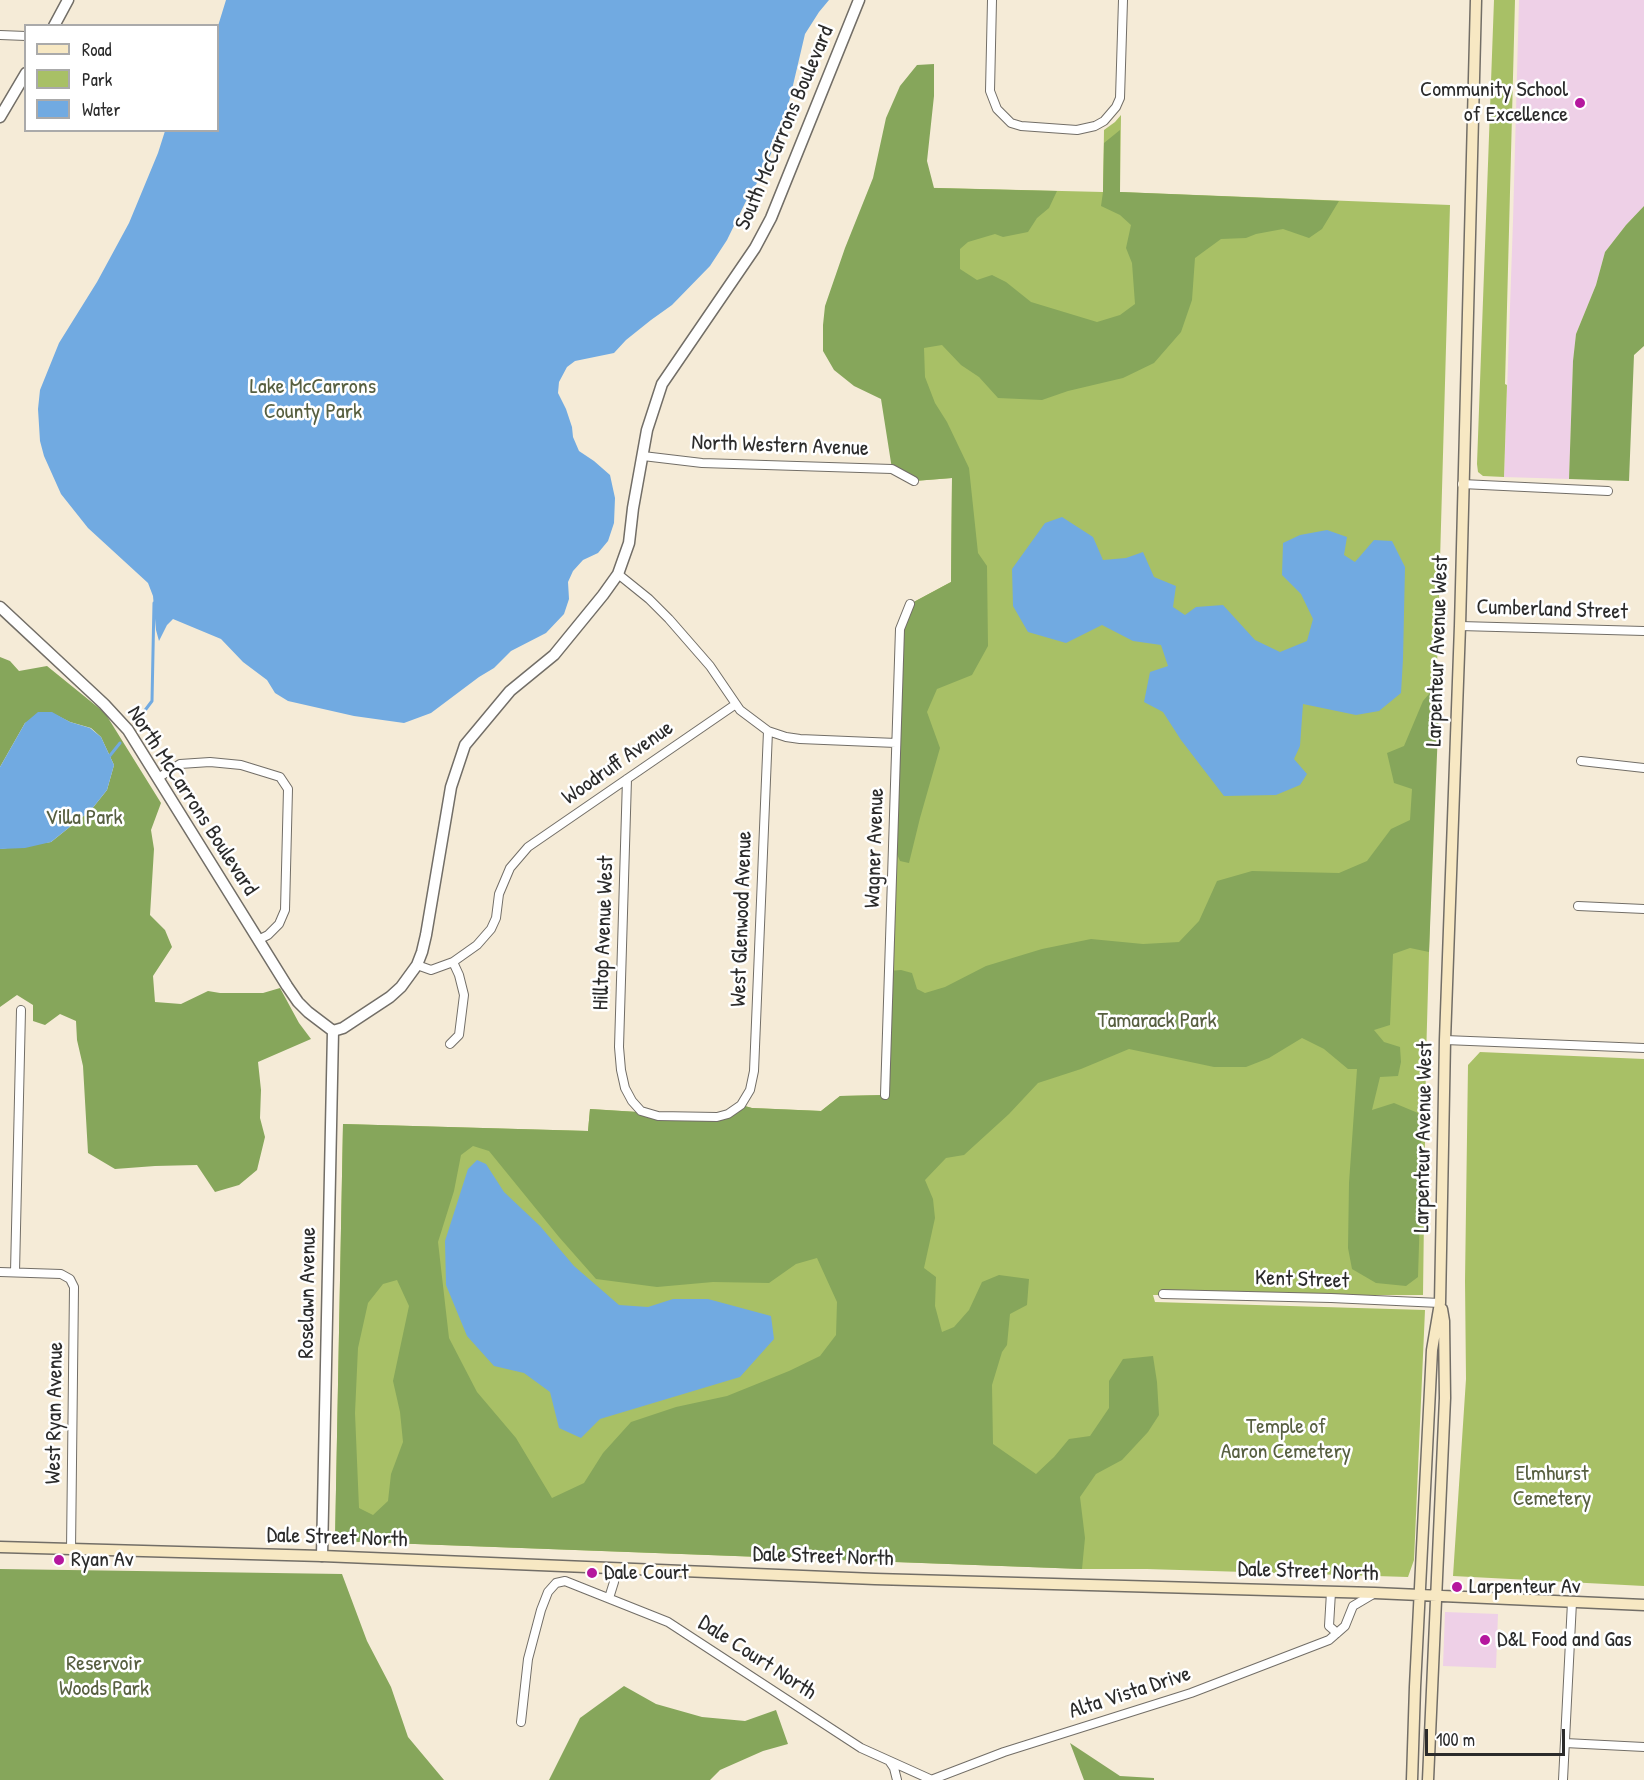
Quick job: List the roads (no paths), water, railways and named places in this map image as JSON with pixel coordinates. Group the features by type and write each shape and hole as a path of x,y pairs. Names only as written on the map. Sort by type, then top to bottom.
{"main road":[{"name":"Larpenteur Avenue West","path":"1412,1780 1432,1350 1440,1303 1445,1040 1460,626 1476,0"},
{"name":"Larpenteur Avenue West","path":"1428,1780 1445,1398 1444,1321 1440,1303"},
{"name":"Dale Street North","path":"0,1547 322,1556 875,1579 1375,1593 1644,1605"}],"street":[{"path":"55,24 68,0"},
{"name":"South McCarrons Boulevard","path":"333,1031 343,1028 390,997 401,987 417,965 424,944 451,787 465,745 510,691 554,655 603,596 618,574 629,543 649,422 662,384 755,248 771,218 859,0"},
{"path":"992,0 990,84 992,100 997,109 1011,123 1031,128 1086,129 1104,121 1116,107 1121,88 1123,0"},
{"path":"0,35 24,36"},
{"path":"0,117 24,77"},
{"name":"North Western Avenue","path":"643,456 702,463 892,469 914,481"},
{"path":"1462,484 1608,490"},
{"path":"618,574 649,599 690,641 740,710 768,731 800,739 896,742"},
{"name":"Wagner Avenue","path":"885,1095 900,629 910,604"},
{"name":"North McCarrons Boulevard","path":"0,607 128,730 298,1002 333,1031"},
{"name":"Cumberland Street","path":"1460,626 1644,631"},
{"name":"Woodruff Avenue","path":"417,965 431,970 453,962 477,945 491,929 496,918 499,894 504,881 518,858 535,842 736,704"},
{"name":"West Glenwood Avenue","path":"625,1088 641,1111 657,1116 717,1117 728,1114 741,1105 750,1090 754,1071 768,731"},
{"path":"1581,761 1644,768"},
{"path":"158,778 180,764 210,762 242,765 280,777 288,789 285,910 279,924 268,935 258,940"},
{"name":"Hilltop Avenue West","path":"625,1088 619,1047 627,779"},
{"path":"1578,906 1644,909"},
{"path":"450,1044 459,1035 464,995 453,962"},
{"path":"0,1272 15,1272 21,1010"},
{"name":"Roselawn Avenue","path":"322,1556 333,1031"},
{"path":"1445,1040 1644,1048"},
{"name":"West Ryan Avenue","path":"15,1272 61,1274 70,1279 75,1292 71,1550"},
{"name":"Kent Street","path":"1163,1294 1440,1303"},
{"path":"609,1598 615,1568"},
{"name":"Dale Court North","path":"521,1722 525,1681 534,1635 548,1592 556,1583 566,1581 668,1622 861,1748 932,1780"},
{"path":"1331,1592 1329,1626 1337,1633"},
{"name":"Alta Vista Drive","path":"932,1780 1004,1752 1191,1693 1321,1644 1345,1626 1353,1606 1375,1593"},
{"path":"1563,1780 1572,1602"},
{"path":"1565,1743 1644,1747"},
{"path":"889,1761 894,1768 897,1780"}],"water":[{"name":"Lake McCarrons County Park","path":"226,0 829,0 805,34 786,115 763,174 710,266 672,305 626,340 614,353 575,361 567,367 559,382 558,393 566,409 579,451 610,475 615,498 614,523 608,541 598,553 583,560 573,571 568,582 569,599 564,614 546,633 511,651 494,668 431,713 404,723 354,716 288,701 275,693 267,680 243,662 221,639 173,619 167,625 159,641 153,596 148,583 88,528 61,494 44,456 40,441 38,409 40,390 59,343 97,282 129,223 165,132 219,132 219,24"},
{"path":"1062,517 1093,537 1103,560 1126,558 1143,552 1154,577 1176,586 1173,607 1185,615 1196,607 1223,605 1255,640 1280,652 1307,641 1313,619 1301,594 1282,575 1283,543 1300,535 1327,530 1347,537 1344,555 1355,562 1374,540 1392,541 1405,567 1401,693 1379,711 1356,715 1303,704 1300,746 1294,759 1307,774 1300,785 1276,795 1224,796 1181,740 1163,712 1144,702 1150,672 1168,666 1161,645 1133,641 1102,625 1066,643 1028,632 1013,606 1012,569 1045,523"},
{"path":"38,712 52,712 70,722 90,728 101,737 114,765 107,790 91,810 51,842 25,848 0,849 0,767 25,723"},
{"path":"477,1160 486,1164 504,1192 540,1226 574,1266 619,1305 648,1307 673,1299 708,1299 771,1316 774,1339 740,1377 600,1419 581,1438 559,1428 550,1392 524,1373 494,1366 467,1336 446,1285 445,1241 468,1169"}],"waterway":[{"path":"140,717 152,701 154,603"},
{"path":"108,758 120,743"}],"place":[{"name":"Community School of Excellence","path":"1580,103"},
{"name":"Ryan Av","path":"59,1560"},
{"name":"Dale Court","path":"592,1573"},
{"name":"Larpenteur Av","path":"1457,1587"},
{"name":"D&L Food and Gas","path":"1485,1640"}],"park label":[{"name":"Villa Park","path":"84,818"},
{"name":"Tamarack Park","path":"1157,1021"},
{"name":"Temple of Aaron Cemetery","path":"1286,1440"},
{"name":"Elmhurst Cemetery","path":"1552,1486"},
{"name":"Reservoir Woods Park","path":"104,1676"}]}
